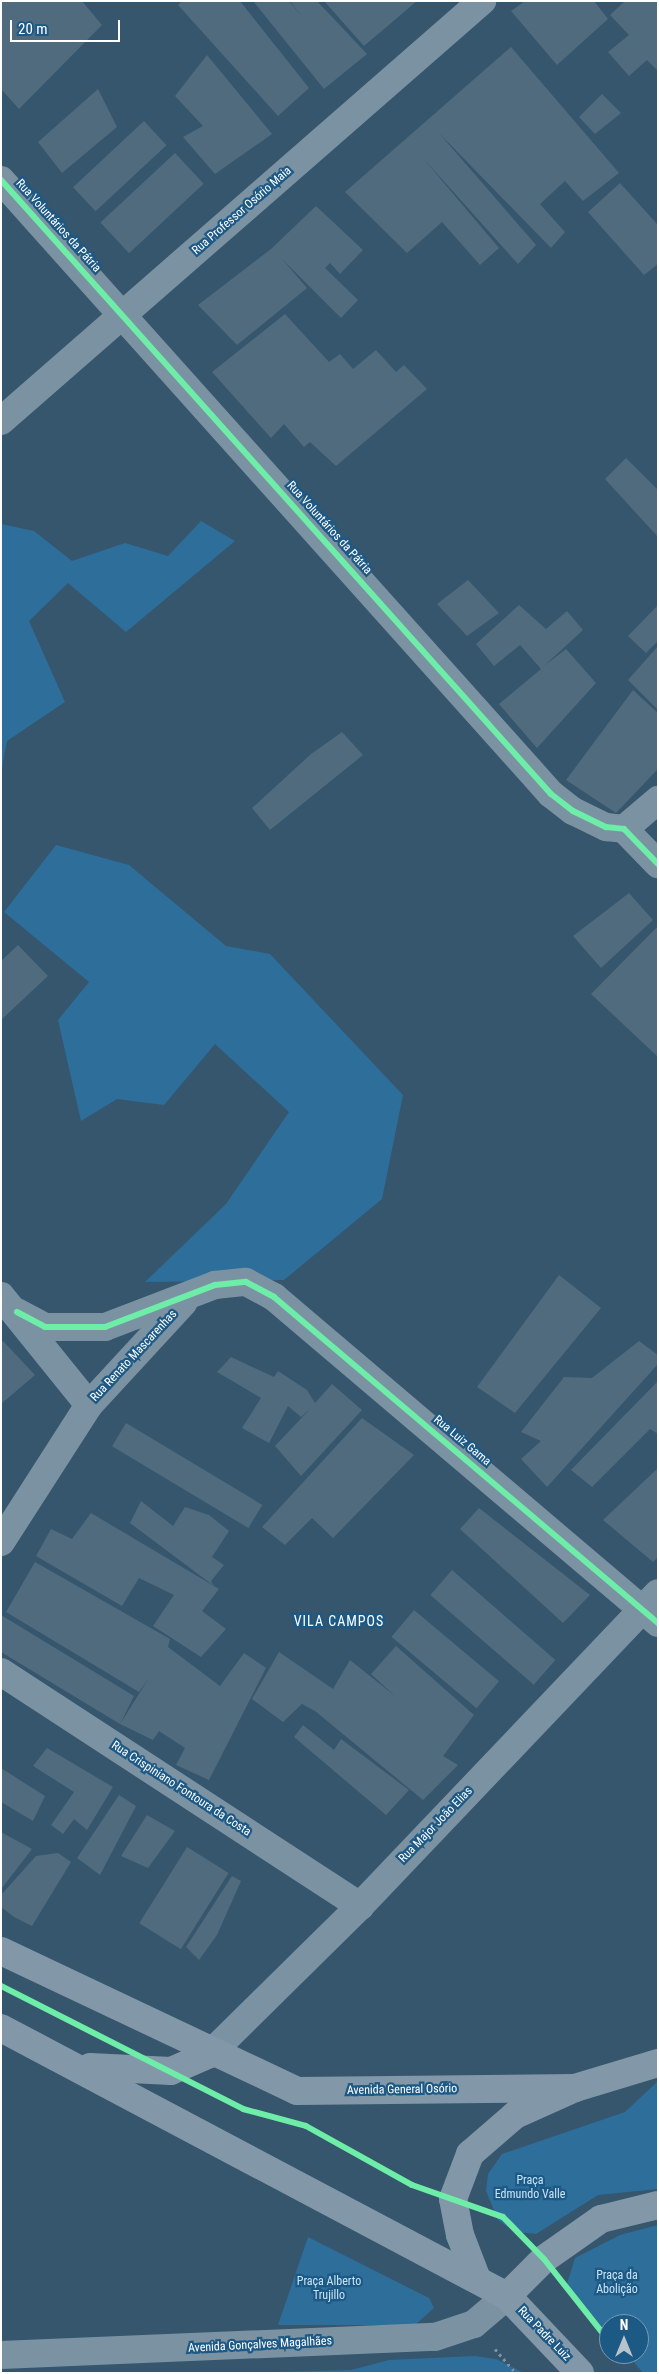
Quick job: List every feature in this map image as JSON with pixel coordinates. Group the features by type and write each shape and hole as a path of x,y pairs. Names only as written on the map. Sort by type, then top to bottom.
{"main road":[{"name":"Avenida General Osório","path":"1,1951 210,2054 297,2091 575,2088"},
{"path":"1,2028 77,2066 507,2296 536,2266 601,2219 658,2205"},
{"path":"77,2066 171,2071 210,2054"},
{"path":"478,2279 460,2235 453,2199 470,2154 515,2115 575,2088 658,2063"},
{"path":"478,2279 501,2281 536,2266"},
{"name":"Rua Padre Luiz","path":"507,2296 580,2373"}],"street":[{"name":"Rua Professor Osório Maia","path":"1,422 482,1"},
{"name":"Rua Voluntários da Pátria","path":"1,180 551,794 573,811 606,827 624,829"},
{"path":"658,800 624,829 658,864"},
{"name":"Rua Luiz Gama","path":"188,1298 215,1285 246,1282 274,1297 653,1608"},
{"name":"Rua Renato Mascarenhas","path":"9,1304 45,1327 72,1330 105,1327 188,1298"},
{"name":"Rua Renato Mascarenhas","path":"1,1542 88,1405 188,1298"},
{"path":"9,1304 88,1405"},
{"name":"Rua Major João Elias","path":"210,2054 360,1906 653,1608"},
{"name":"Rua Crispiniano Fontoura da Costa","path":"1,1672 360,1906"},
{"name":"Avenida Gonçalves Magalhães","path":"1,2355 435,2337 474,2324 507,2296"}],"green space":[{"path":"201,521 235,541 126,632 68,583 29,621 65,702 7,741 1,773 1,524 34,531 72,561 125,543 168,556"},
{"path":"56,845 129,865 226,946 270,954 403,1095 382,1199 284,1280 145,1282 226,1204 289,1112 215,1044 164,1105 117,1099 81,1121 58,1020 89,982 4,912"},
{"name":"Praça Edmundo Valle","path":"658,2081 658,2189 598,2195 536,2234 515,2232 498,2220 486,2191 488,2174 502,2154 625,2112"},
{"name":"Praça da Abolição","path":"658,2225 658,2373 643,2373 635,2364 649,2364 649,2314 599,2314 599,2325 583,2311 566,2287 575,2258 620,2235"},
{"name":"Praça Alberto Trujillo","path":"308,2237 429,2298 434,2308 415,2325 278,2325"},
{"path":"475,2356 496,2359 524,2373 232,2373 351,2370 389,2360"}],"building":[{"path":"1,1 82,1 102,25 19,109 1,89"},
{"path":"182,1 240,1 309,88 278,116 178,5"},
{"path":"253,1 289,1 302,17 290,1 317,1 367,54 324,89"},
{"path":"324,1 417,1 364,46"},
{"path":"525,1 594,1 608,19 557,65 511,11"},
{"path":"625,1 658,1 658,71 647,60 629,76 608,52 629,35 610,15"},
{"path":"511,47 619,173 583,201 565,181 540,204 565,232 551,248 439,133 536,245 518,264 422,157 499,248 480,265 442,222 407,253 345,192"},
{"path":"207,55 272,134 215,174 183,137 203,126 175,96"},
{"path":"98,89 117,127 62,173 38,142"},
{"path":"602,94 621,113 595,134 579,117"},
{"path":"144,121 167,145 96,211 73,187"},
{"path":"175,153 204,184 129,253 100,223"},
{"path":"620,183 658,225 658,264 644,275 588,212"},
{"path":"316,206 363,250 340,274 330,263 325,268 358,300 341,318 282,259 307,288 237,345 198,305 271,249"},
{"path":"285,314 329,362 340,354 353,369 376,350 396,372 404,365 427,389 336,466 310,442 304,447 284,424 271,438 212,372"},
{"path":"626,458 658,490 658,537 605,479"},
{"path":"468,580 499,613 467,636 437,604"},
{"path":"519,605 546,629 567,611 583,630 544,666 566,649 596,683 537,748 499,704 541,669 520,645 494,666 476,644"},
{"path":"658,605 658,641 646,653 628,636"},
{"path":"658,646 658,710 628,680"},
{"path":"633,690 658,713 658,769 616,813 566,780"},
{"path":"342,732 363,755 270,830 252,808 311,754"},
{"path":"629,893 653,920 601,968 573,936"},
{"path":"658,926 658,1057 591,994"},
{"path":"18,945 48,976 1,1020 1,961"},
{"path":"559,1275 601,1308 515,1413 477,1387"},
{"path":"3,1341 35,1375 1,1404 1,1342"},
{"path":"639,1341 658,1355 658,1364 547,1487 521,1459 541,1441 521,1432 564,1377 592,1378"},
{"path":"231,1357 274,1377 278,1371 307,1390 315,1403 332,1384 362,1410 301,1476 275,1446 310,1409 301,1417 288,1406 269,1443 242,1428 261,1398 217,1372"},
{"path":"658,1381 658,1434 650,1429 592,1487 571,1470"},
{"path":"362,1418 414,1455 333,1538 312,1518 285,1545 262,1527"},
{"path":"126,1423 262,1505 248,1528 112,1446"},
{"path":"658,1468 658,1557 653,1562 603,1520"},
{"path":"141,1501 173,1526 185,1507 209,1515 229,1531 212,1557 224,1565 211,1581 214,1586 130,1523"},
{"path":"479,1508 590,1595 563,1623 460,1529"},
{"path":"91,1513 219,1589 202,1611 226,1629 201,1657 153,1626 174,1595 139,1578 122,1606 36,1556 51,1529 72,1539"},
{"path":"35,1562 170,1639 168,1647 220,1686 244,1653 266,1668 209,1780 176,1765 185,1748 159,1731 153,1740 120,1724 149,1678 139,1692 6,1612"},
{"path":"452,1570 555,1660 534,1685 430,1595"},
{"path":"414,1610 499,1681 477,1708 392,1637"},
{"path":"1,1615 134,1696 120,1724 1,1652"},
{"path":"396,1646 474,1715 443,1756 458,1765 423,1800 315,1711 302,1704 283,1722 252,1699 279,1652 333,1689 350,1660 395,1696 371,1674"},
{"path":"303,1725 334,1750 341,1739 409,1790 386,1815 294,1737"},
{"path":"47,1748 113,1787 87,1830 74,1819 63,1834 51,1825 74,1792 33,1766"},
{"path":"1,1768 45,1796 33,1821 1,1802"},
{"path":"119,1795 136,1806 100,1875 77,1858"},
{"path":"147,1815 175,1831 148,1868 121,1856"},
{"path":"1,1832 32,1849 2,1888 1,1887"},
{"path":"187,1847 229,1873 181,1949 139,1923"},
{"path":"58,1853 71,1862 32,1926 14,1917 1,1907 1,1895 36,1856"},
{"path":"232,1876 241,1881 217,1935 199,1960 186,1947"}],"cycle path":[{"path":"1,180 551,794 573,811 606,827 624,829 658,864"},
{"path":"17,1312 45,1327 105,1327 215,1285 246,1282 274,1297 658,1623"},
{"path":"1,1986 243,2109 306,2126 412,2185 503,2217 544,2259 599,2328"}],"district":[{"name":"VILA CAMPOS","path":"339,1621"}]}
